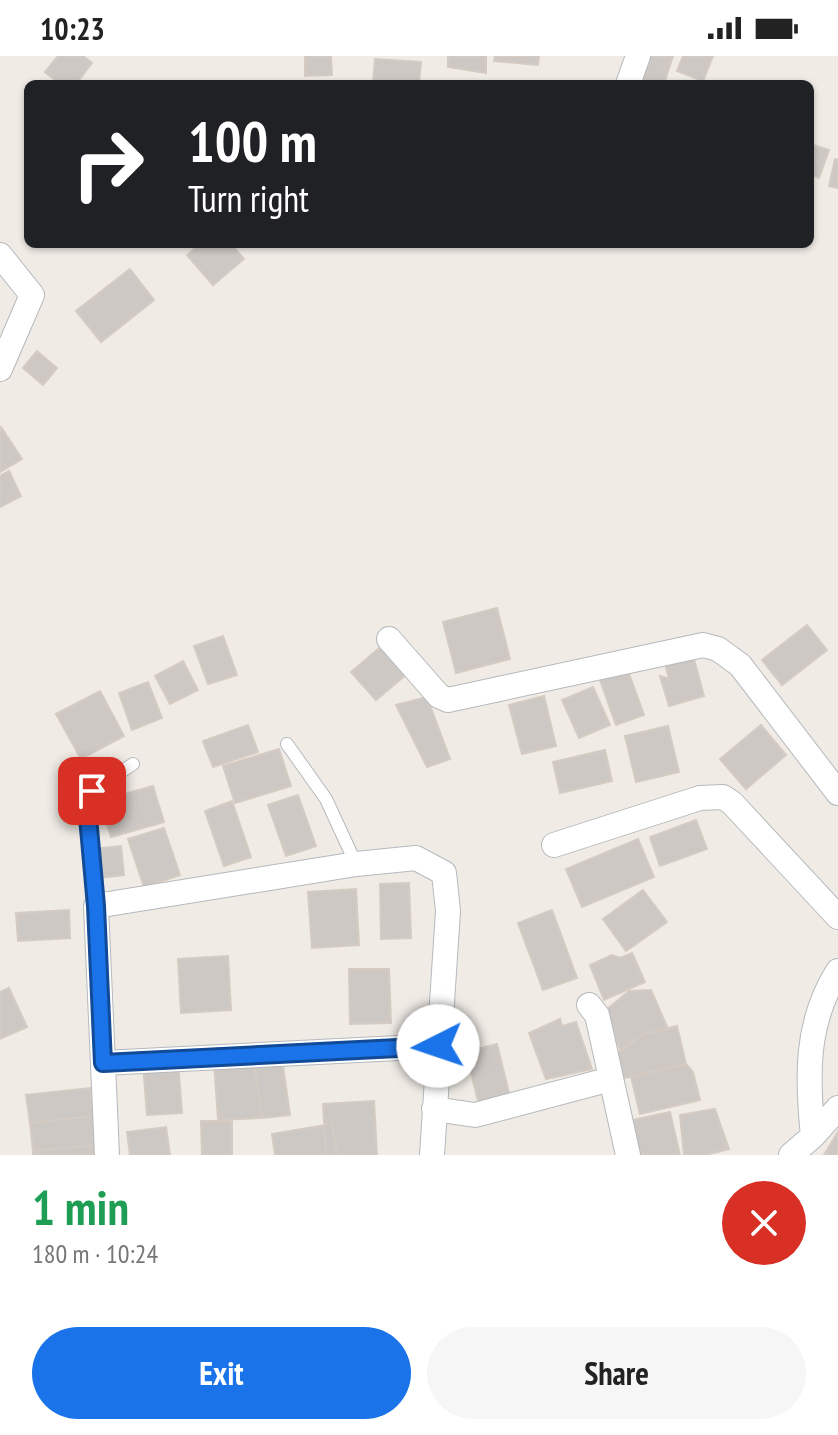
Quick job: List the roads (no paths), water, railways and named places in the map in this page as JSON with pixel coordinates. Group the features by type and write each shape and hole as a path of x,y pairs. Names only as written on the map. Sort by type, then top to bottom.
{"street":[{"path":"629,80 638,56"},
{"path":"0,255 32,295 0,369"},
{"path":"389,639 439,696 448,700 703,645 718,649 740,665 838,793"},
{"path":"554,845 700,798 723,797 838,917"},
{"path":"107,1155 96,906 356,864 416,858 444,873 448,911 432,1155"},
{"path":"813,1136 808,1089 811,1035 838,971"},
{"path":"589,1005 597,1015 628,1155"},
{"path":"103,1063 438,1046"},
{"path":"434,1109 475,1115 611,1079"},
{"path":"791,1155 838,1108"}],"lane":[{"path":"287,744 326,799 356,864"},
{"path":"96,906 87,806 89,797 92,791 133,764"}]}
